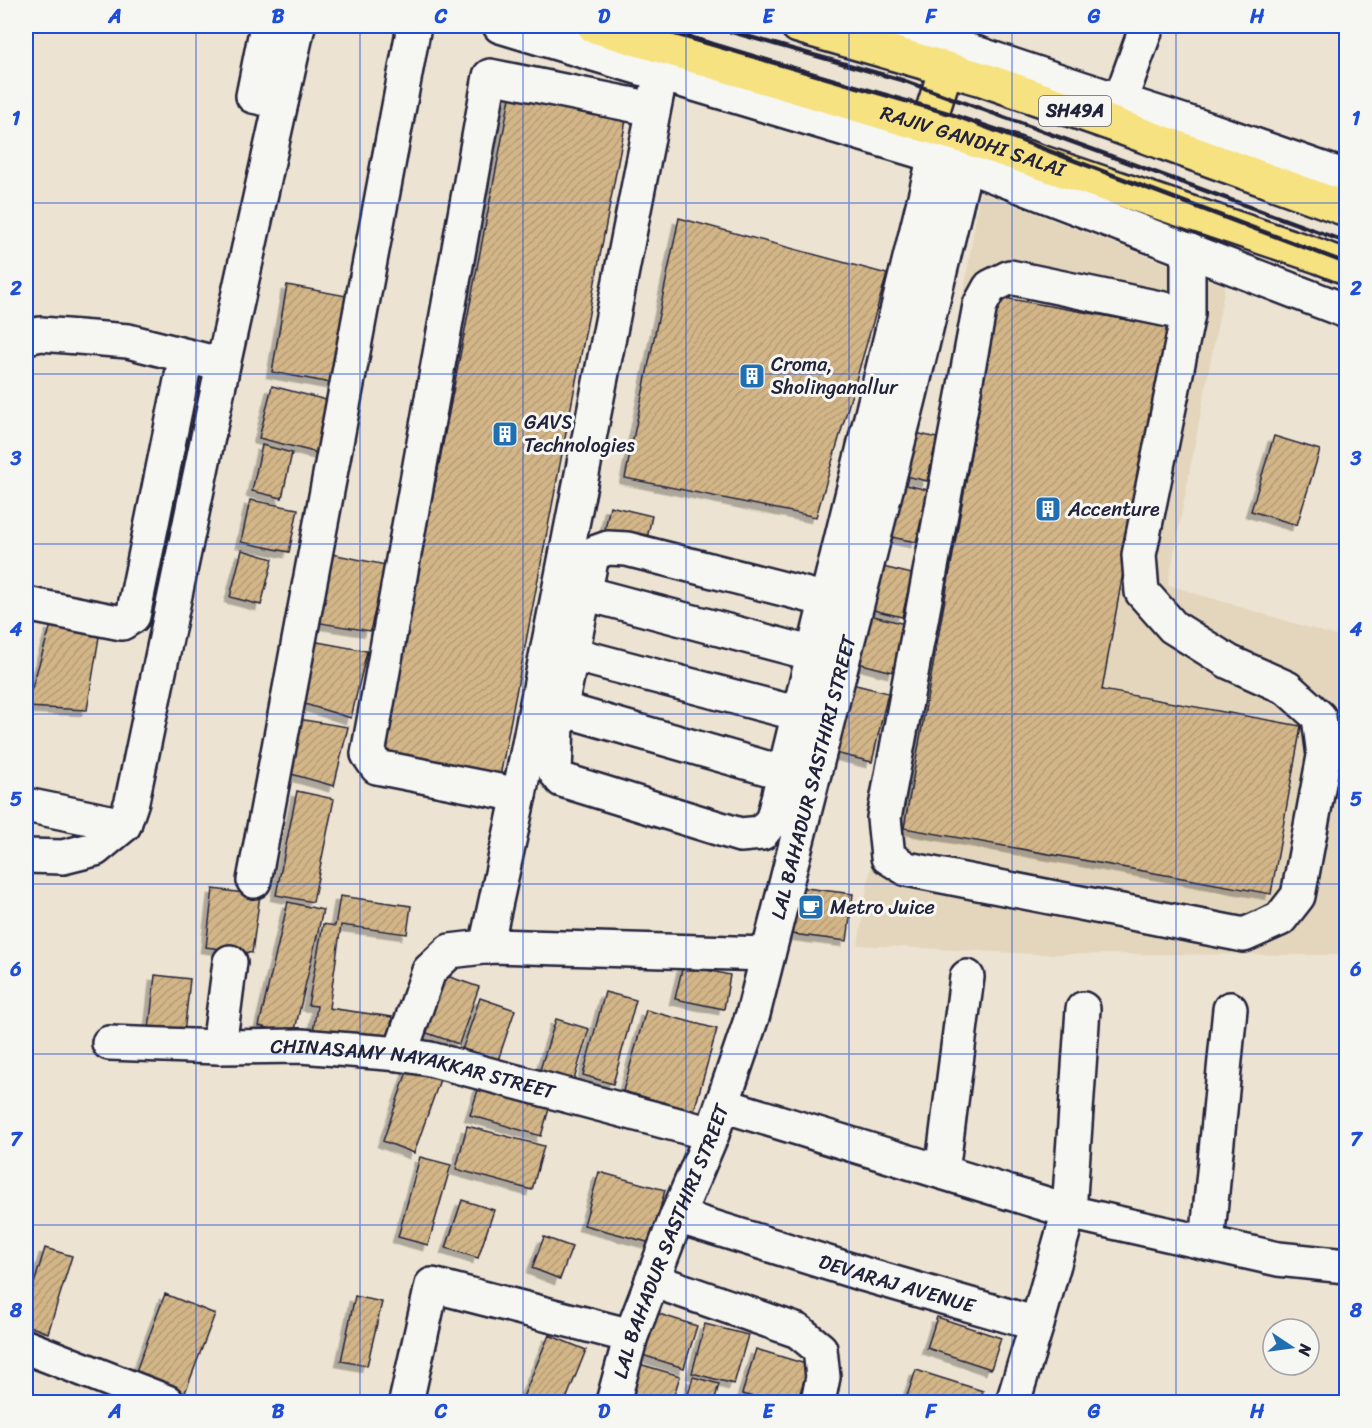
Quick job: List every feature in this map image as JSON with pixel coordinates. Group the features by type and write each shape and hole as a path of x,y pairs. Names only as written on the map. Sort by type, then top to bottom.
{"main road":[{"name":"RAJIV GANDHI SALAI","path":"594,26 950,146 1306,252 1347,267"},
{"name":"SH49A","path":"798,26 982,79 1347,209"},
{"path":"946,69 950,146"}],"street":[{"path":"267,26 253,96 280,102"},
{"path":"26,856 63,857 95,849 124,825 132,801 223,366 298,26"},
{"path":"254,880 414,26"},
{"path":"500,26 661,73 950,146 1188,250 1347,311"},
{"path":"894,26 1347,177"},
{"path":"1120,101 1147,26"},
{"path":"486,947 519,795 661,73"},
{"path":"519,795 377,767 368,754 490,76 653,109"},
{"path":"827,600 627,549 608,548 594,553 557,725 555,771 562,780 740,835 762,833 773,819 827,600 950,146"},
{"name":"LAL BAHADUR SASTHIRI STREET","path":"613,1402 631,1336 717,1119 753,1014 909,399 950,146"},
{"path":"1188,250 1188,315 1138,555 1143,592 1173,627 1229,662 1287,688 1295,695 1319,717 1324,756 1298,896 1280,919 1244,935 907,869 888,857 884,818 980,305 990,287 1010,277 1188,315"},
{"path":"26,337 41,334 128,341 223,366"},
{"path":"26,603 122,622 133,616 186,356"},
{"path":"584,593 814,654"},
{"path":"572,654 799,714"},
{"path":"561,709 784,773"},
{"path":"26,805 124,825"},
{"path":"400,1054 429,971 450,951 486,947 768,954"},
{"path":"219,1047 230,962"},
{"path":"942,1172 967,977"},
{"path":"1013,1402 1069,1211 1083,1009"},
{"path":"1207,1243 1230,1009"},
{"name":"CHINASAMY NAYAKKAR STREET","path":"109,1043 219,1047 301,1046 400,1054 430,1059 717,1119 942,1172 1082,1215 1278,1258 1347,1266"},
{"name":"DEVARAJ AVENUE","path":"677,1216 863,1274 1037,1324"},
{"path":"652,1280 798,1331 820,1349 823,1377 818,1402"},
{"path":"406,1402 432,1286 631,1336"},
{"path":"26,1347 105,1392 167,1402"}],"shaded area":[{"path":"980,192 1225,286 1168,585 1346,639 1346,955 1036,954 858,945"}],"building":[{"name":"GAVS Technologies","path":"512,87 628,110 499,782 382,759"},
{"name":"Croma, Sholinganallur","path":"679,218 887,274 816,517 625,478"},
{"path":"287,285 352,297 337,384 272,372"},
{"name":"Accenture","path":"999,297 1167,327 1102,690 1301,726 1271,894 904,828"},
{"path":"272,386 334,402 322,454 259,438"},
{"path":"912,432 937,438 927,481 902,475"},
{"path":"1274,436 1320,450 1297,525 1251,511"},
{"path":"262,445 292,453 282,498 252,491"},
{"path":"898,483 928,490 916,542 886,536"},
{"path":"250,500 298,509 289,552 241,542"},
{"path":"610,506 652,516 646,543 604,534"},
{"path":"242,550 273,559 261,605 230,597"},
{"path":"327,553 386,565 370,631 314,622"},
{"path":"875,565 912,574 902,617 865,608"},
{"path":"866,614 905,624 893,672 854,662"},
{"path":"51,625 99,637 87,710 26,707"},
{"path":"312,641 367,651 351,718 298,702"},
{"path":"848,683 888,693 872,762 831,752"},
{"path":"298,719 348,727 334,786 291,774"},
{"path":"297,791 334,799 313,902 276,895"},
{"path":"798,887 853,894 847,941 792,934"},
{"path":"213,889 260,895 252,953 206,947"},
{"path":"340,896 411,906 407,934 341,925 329,1008 392,1017 389,1043 313,1032 317,1006 308,1005 323,924 335,926"},
{"path":"288,902 323,910 294,1034 259,1026"},
{"path":"683,965 730,975 724,1009 675,999"},
{"path":"155,975 190,979 184,1034 149,1030"},
{"path":"444,975 479,987 459,1044 424,1032"},
{"path":"605,992 636,1000 613,1084 583,1075"},
{"path":"480,998 515,1010 497,1063 462,1050"},
{"path":"646,1010 717,1029 694,1111 623,1091"},
{"path":"556,1019 589,1029 573,1083 539,1073"},
{"path":"410,1063 442,1074 414,1153 383,1141"},
{"path":"481,1081 551,1102 541,1136 470,1115"},
{"path":"467,1126 544,1146 532,1190 456,1169"},
{"path":"420,1157 451,1165 428,1245 398,1237"},
{"path":"599,1172 665,1190 651,1243 584,1225"},
{"path":"462,1200 494,1210 478,1258 446,1248"},
{"path":"544,1237 572,1247 560,1279 532,1268"},
{"path":"45,1248 72,1256 48,1333 26,1325 26,1310"},
{"path":"26,1255 31,1257 26,1275"},
{"path":"165,1294 215,1314 183,1398 133,1379"},
{"path":"355,1296 382,1302 367,1366 341,1361"},
{"path":"653,1312 697,1326 684,1368 639,1354"},
{"path":"937,1317 1001,1338 991,1369 927,1348"},
{"path":"705,1324 748,1335 734,1384 692,1373"},
{"path":"549,1335 586,1350 565,1402 521,1402"},
{"path":"756,1349 809,1365 797,1402 773,1402 742,1394"},
{"path":"629,1361 680,1376 672,1402 620,1402"},
{"path":"916,1370 983,1391 979,1402 927,1402 907,1396"},
{"path":"693,1377 719,1384 714,1402 686,1402"}],"railway":[{"path":"648,26 951,114 1346,263"},
{"path":"711,26 905,81 1346,242"}],"place":[{"name":"Croma, Sholinganallur","path":"752,376"},
{"name":"GAVS Technologies","path":"505,434"},
{"name":"Accenture","path":"1048,509"},
{"name":"Metro Juice","path":"811,907"}]}
